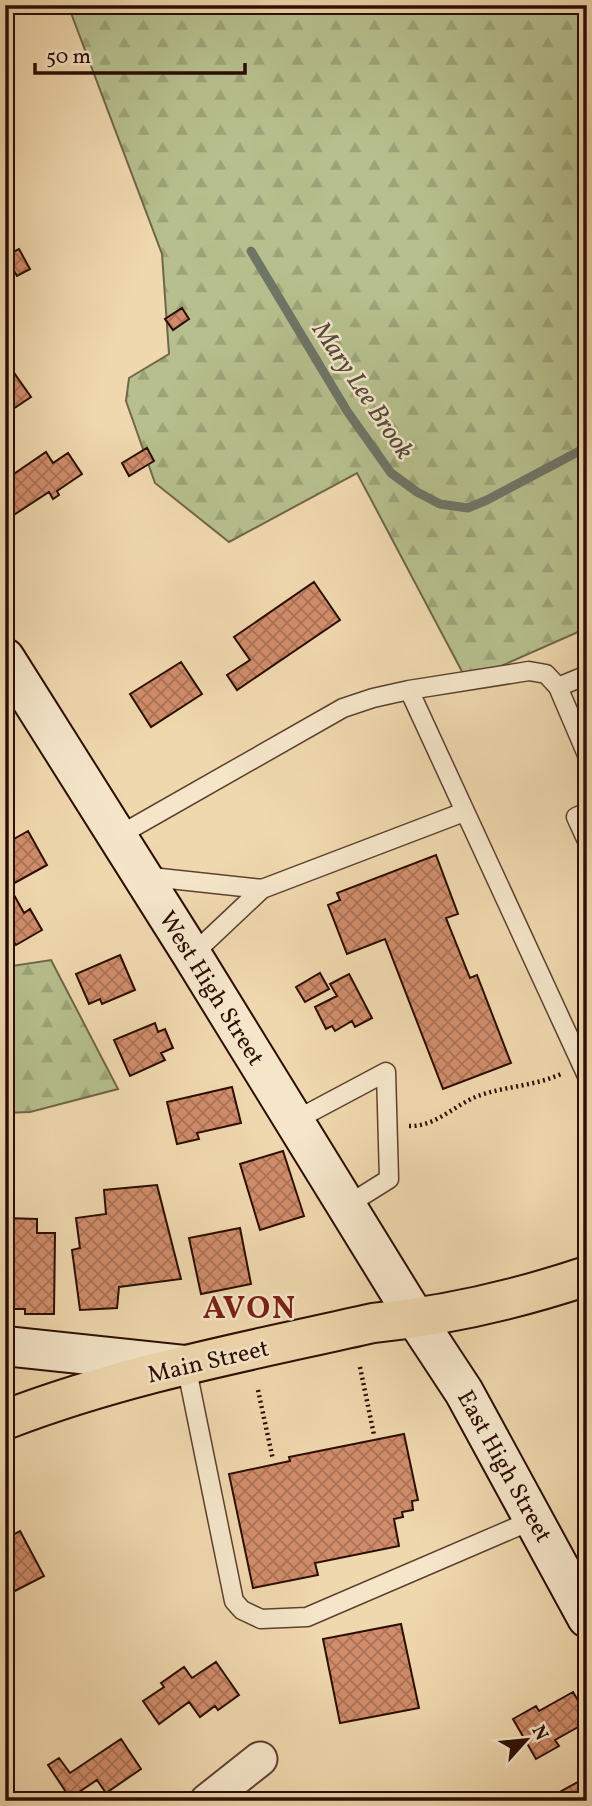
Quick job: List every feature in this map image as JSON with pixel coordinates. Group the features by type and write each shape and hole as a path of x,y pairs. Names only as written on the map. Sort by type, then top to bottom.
{"main road":[{"name":"West High Street","path":"5,658 416,1319"},
{"name":"Main Street","path":"5,1420 111,1383 373,1323 416,1319 587,1276"},
{"name":"East High Street","path":"416,1319 464,1392 587,1618"},
{"path":"5,1346 186,1365"}],"street":[{"path":"207,1801 260,1759"}],"lane":[{"path":"118,836 342,708 409,690 538,671 546,674 558,687 587,755"},
{"path":"558,687 587,675"},
{"path":"409,690 587,1076"},
{"path":"192,955 262,888 464,812"},
{"path":"587,812 576,817 587,841"},
{"path":"142,876 262,888"},
{"path":"294,1121 386,1072 389,1179 346,1206"},
{"path":"186,1365 234,1601 242,1611 261,1619 307,1617 535,1519"}],"path":[{"path":"415,1126 429,1124 475,1097 548,1080"},
{"path":"360,1367 374,1435"},
{"path":"258,1390 273,1460"}],"green space":[{"path":"68,5 587,5 587,628 467,681 357,473 229,542 155,483 126,401 129,378 169,354 162,254"},
{"path":"51,960 118,1089 30,1112 5,1113 5,967"}],"building":[{"path":"19,249 30,269 17,276 5,256"},
{"path":"182,308 189,319 173,330 165,319"},
{"path":"10,367 31,397 7,413 5,370"},
{"path":"147,448 154,461 129,476 122,463"},
{"path":"46,452 53,463 68,453 82,474 57,491 59,495 53,499 49,492 9,518 5,515 5,480"},
{"path":"314,582 340,620 237,690 227,675 250,660 234,637"},
{"path":"181,662 202,694 151,727 130,694"},
{"path":"28,831 47,865 9,886 24,913 30,909 42,930 16,945 8,932 5,934 5,844"},
{"path":"436,855 458,914 446,918 470,978 477,975 511,1063 443,1089 385,939 347,954 328,905 340,900 337,893"},
{"path":"120,955 135,990 102,1004 100,999 89,1004 76,974"},
{"path":"320,973 329,989 305,1002 296,987"},
{"path":"349,974 372,1018 355,1027 352,1021 335,1031 332,1026 326,1029 315,1007 337,996 330,984"},
{"path":"155,1023 158,1032 165,1029 173,1048 161,1053 165,1060 130,1076 114,1040"},
{"path":"232,1087 241,1123 197,1133 199,1139 177,1144 167,1102"},
{"path":"283,1151 304,1216 260,1230 240,1164"},
{"path":"157,1185 181,1279 119,1287 117,1308 80,1310 72,1250 80,1248 76,1218 106,1214 104,1190"},
{"path":"5,1218 37,1219 37,1233 55,1233 54,1314 25,1314 25,1309 5,1309"},
{"path":"240,1228 251,1284 201,1294 189,1238"},
{"path":"404,1434 418,1500 412,1501 413,1510 402,1512 403,1517 394,1519 399,1546 315,1563 318,1575 253,1588 229,1474 290,1461 289,1457"},
{"path":"20,1531 44,1576 5,1596 5,1539"},
{"path":"401,1624 419,1708 340,1723 323,1639"},
{"path":"216,1662 239,1695 218,1710 215,1706 200,1717 189,1702 159,1724 143,1701 164,1687 161,1683 184,1667 192,1678"},
{"path":"573,1692 587,1716 587,1722 555,1740 559,1746 536,1759 513,1719 536,1706 539,1711"},
{"path":"121,1739 141,1769 106,1793 97,1780 70,1798 48,1765 59,1758 70,1773"},
{"path":"587,1777 587,1801 558,1801 554,1795"}],"waterway":[{"name":"Mary Lee Brook","path":"251,251 347,411 391,473 417,492 440,504 468,508 587,447"}],"district":[{"name":"AVON","path":"250,1307"}]}
